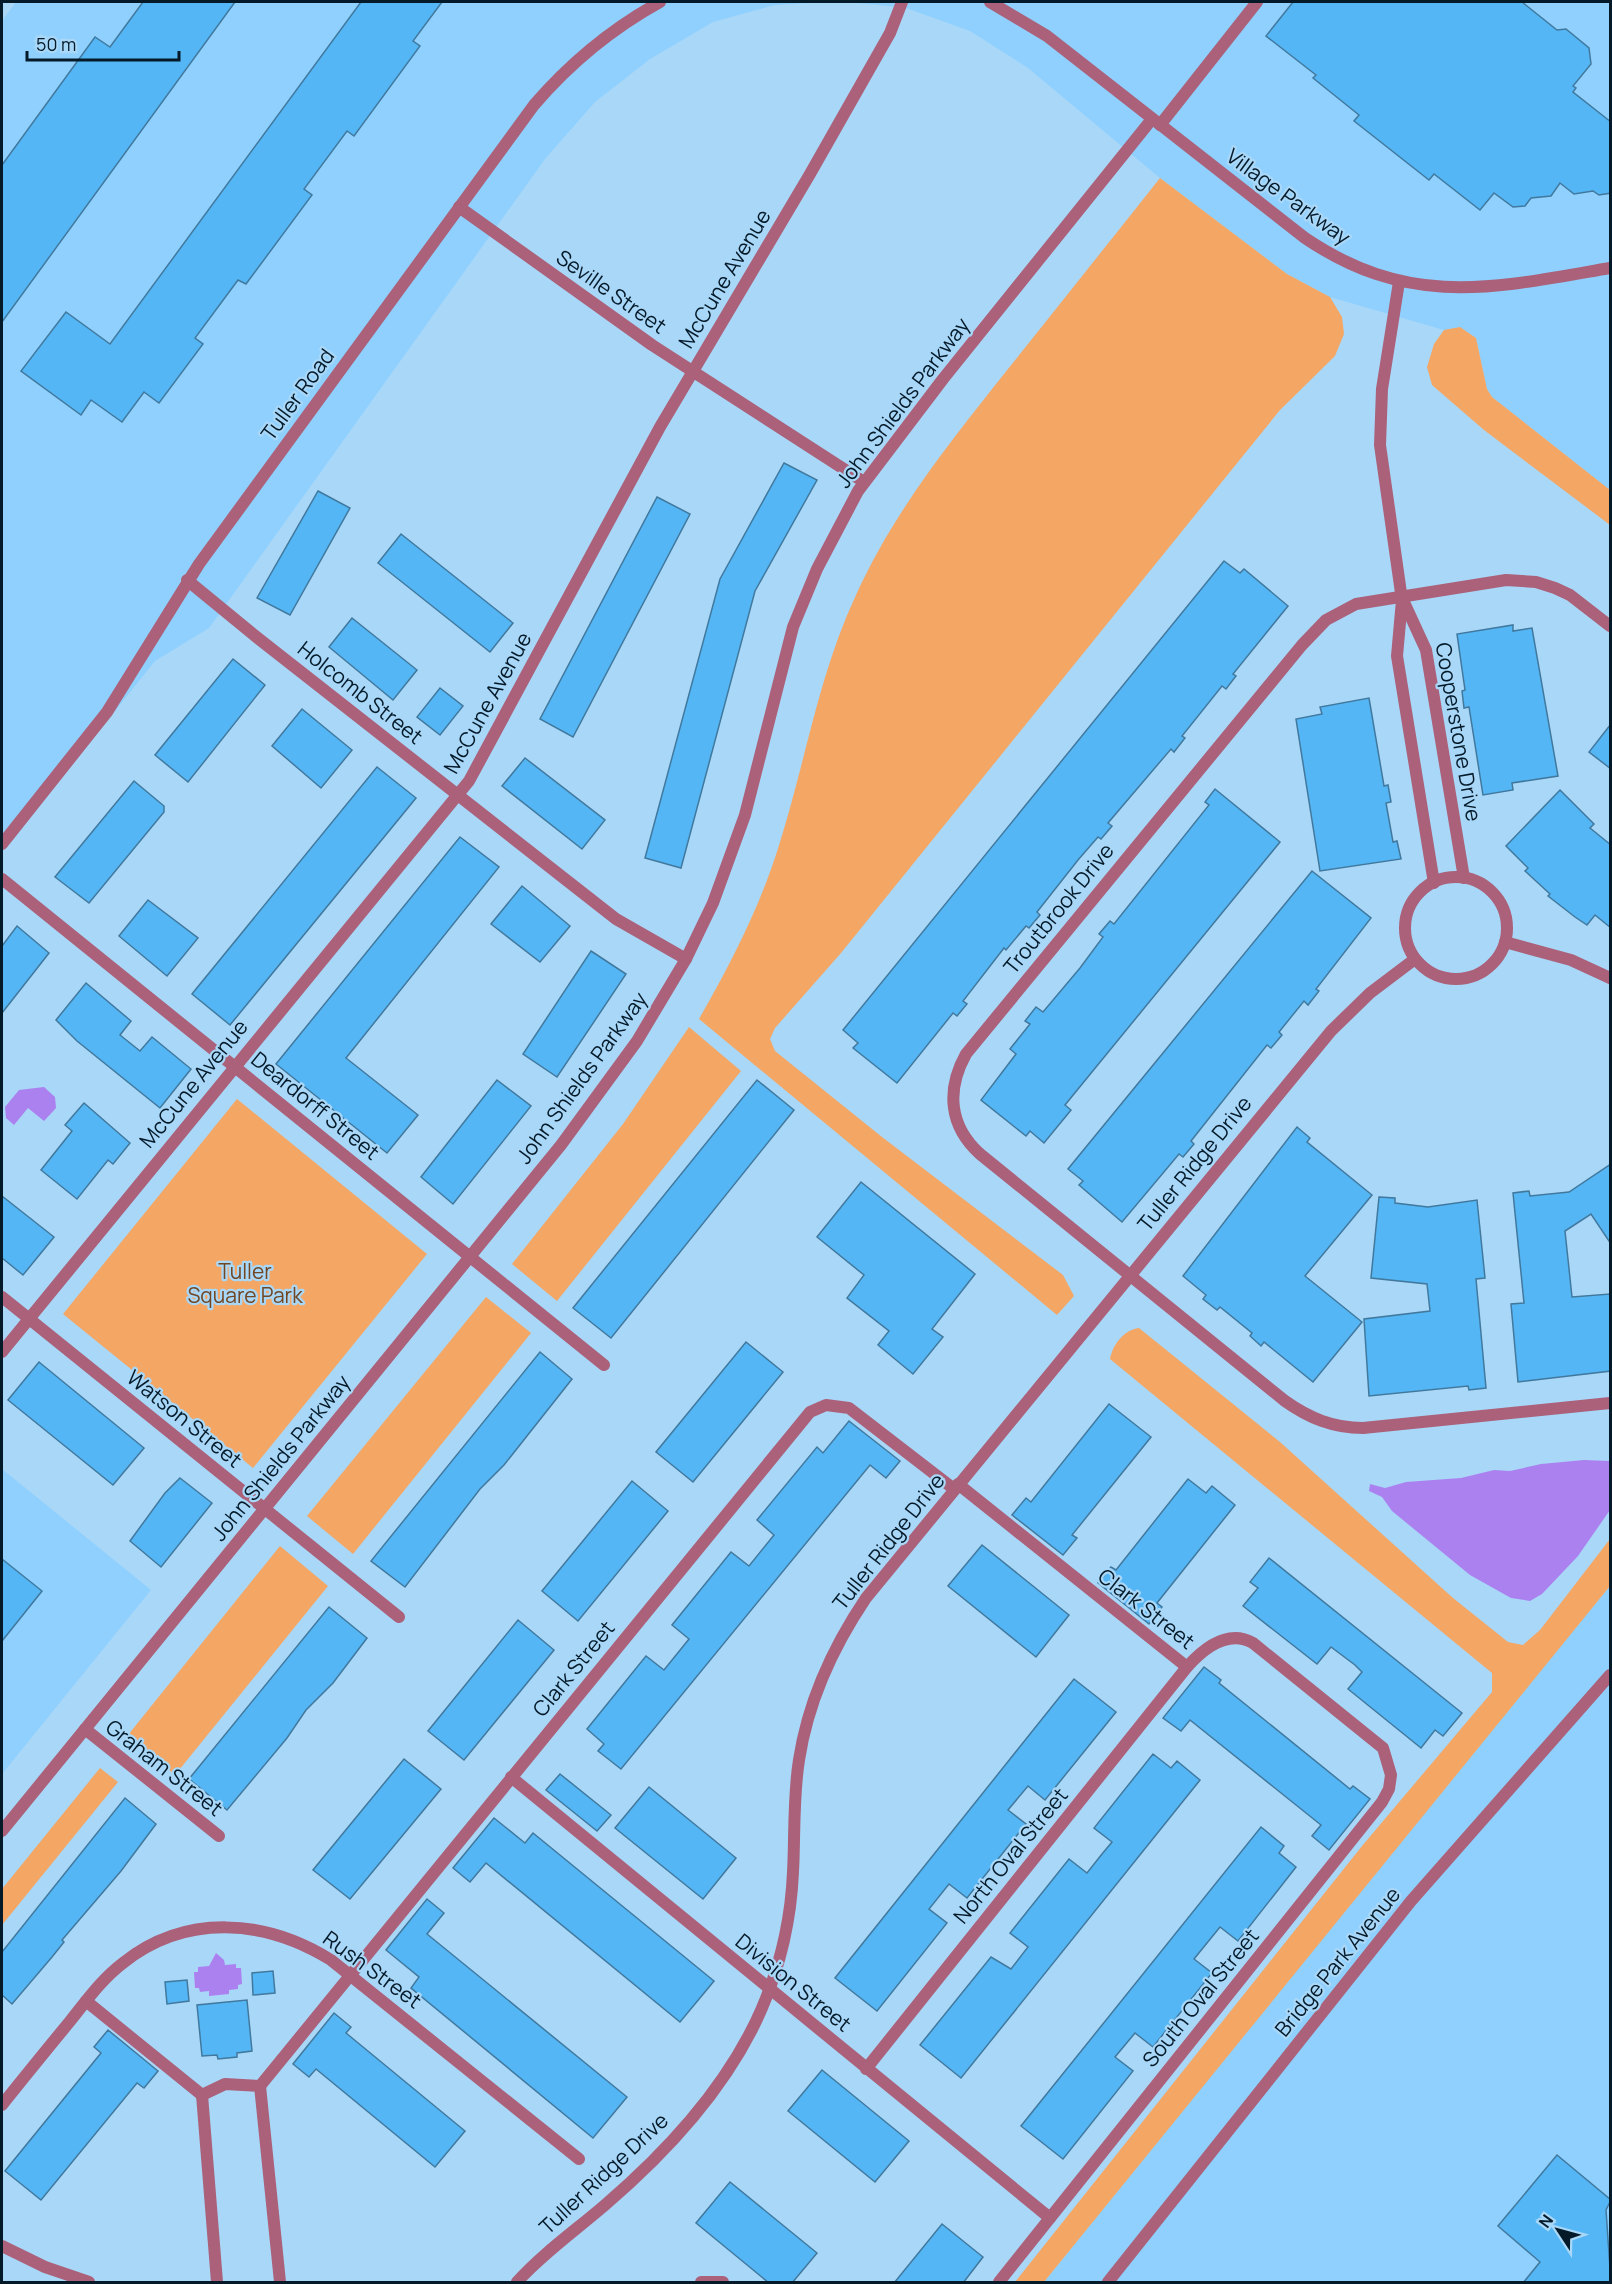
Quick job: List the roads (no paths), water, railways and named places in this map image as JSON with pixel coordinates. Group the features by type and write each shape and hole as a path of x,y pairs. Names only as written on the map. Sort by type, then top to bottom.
{"street":[{"name":"Tuller Road","path":"2,844 107,712 187,580 523,119 563,72 604,36 660,2"},
{"name":"McCune Avenue","path":"2,1352 234,1065 459,794 481,761 660,427 890,33 902,2"},
{"name":"Village Parkway","path":"990,2 1047,36 1321,249 1356,267 1399,282 1455,288 1493,287 1611,268"},
{"name":"John Shields Parkway","path":"2,1832 561,1145 613,1076 686,959 713,903 735,846 794,627 817,569 864,482 1156,122 1257,2"},
{"name":"Seville Street","path":"459,207 652,345 864,482"},
{"name":"Cooperstone Drive","path":"1399,282 1382,389 1379,427 1385,495 1402,596 1397,656 1434,883"},
{"name":"Holcomb Street","path":"187,580 616,919 686,959"},
{"name":"Troutbrook Drive","path":"1611,626 1570,596 1536,582 1496,580 1348,607 1333,614 1311,633 973,1045 955,1076 952,1089 954,1113 963,1136 971,1146 1285,1401 1303,1413 1333,1426 1375,1428 1611,1403"},
{"name":"Cooperstone Drive","path":"1402,596 1426,650 1464,878"},
{"path":"1464,878 1483,886 1499,902 1505,917 1505,942 1498,956 1487,968 1466,978 1441,977 1426,970 1415,959 1406,938 1407,915 1418,894 1434,883 1445,879 1464,878"},
{"name":"Deardorff Street","path":"2,879 604,1365"},
{"path":"1505,942 1571,960 1611,978"},
{"name":"Tuller Ridge Drive","path":"517,2283 655,2159 699,2109 746,2041 769,1989 789,1911 799,1759 810,1713 820,1683 838,1644 866,1598 1331,1031 1370,993 1415,959"},
{"name":"Watson Street","path":"2,1296 399,1617"},
{"name":"Clark Street","path":"260,2086 810,1412 826,1405 849,1408 956,1487 1187,1667 1204,1650 1224,1639 1240,1637 1253,1643 1383,1748 1391,1775 1389,1790 1382,1802"},
{"name":"North Oval Street","path":"866,2068 1187,1667"},
{"name":"Bridge Park Avenue","path":"1108,2283 1411,1901 1611,1675"},
{"name":"Graham Street","path":"85,1729 219,1836"},
{"name":"Division Street","path":"511,1777 1050,2218"},
{"name":"South Oval Street","path":"999,2283 1382,1802"},
{"name":"Rush Street","path":"2,2105 107,1977 138,1952 172,1936 209,1929 241,1928 286,1936 310,1947 350,1973 579,2159"},
{"path":"86,2001 202,2095 217,2283"},
{"path":"202,2095 225,2084 260,2086 280,2283"},
{"path":"2,2246 45,2267 89,2283"},
{"path":"701,2283 723,2283"}],"park label":[{"name":"Tuller Square Park","path":"245,1284"}]}
